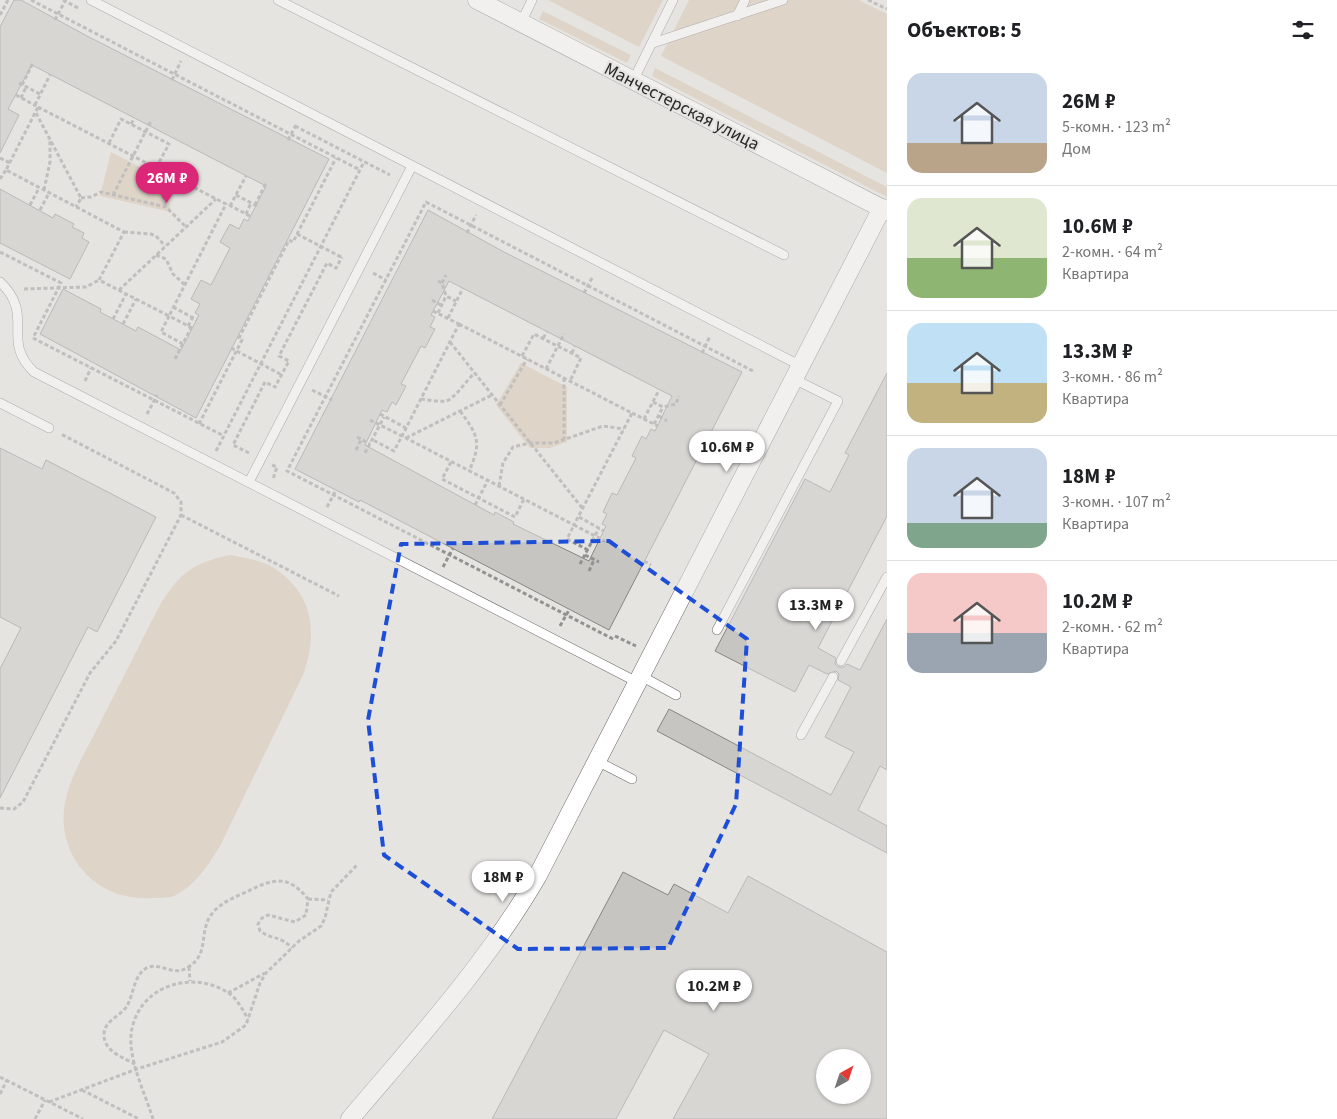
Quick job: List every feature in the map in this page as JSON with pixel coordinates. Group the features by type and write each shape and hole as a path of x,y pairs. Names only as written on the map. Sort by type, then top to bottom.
{"street":[{"name":"Манчестерская улица","path":"476,0 885,209"},
{"path":"350,1119 469,980 492,948 537,877 797,372 885,209"}],"lane":[{"path":"91,0 600,263 797,372 838,401 717,630"},
{"path":"278,0 784,255"},
{"path":"521,23 532,0"},
{"path":"633,81 674,0"},
{"path":"737,16 745,0"},
{"path":"653,43 783,0"},
{"path":"249,482 412,166"},
{"path":"0,282 8,290 16,311 11,340 14,352 23,364 140,427 639,679 676,694"},
{"path":"0,403 48,428"},
{"path":"841,661 887,577"},
{"path":"801,735 833,677"},
{"path":"597,760 632,779"}],"path":[{"path":"0,15 8,0"},
{"path":"31,0 360,170"},
{"path":"868,0 887,9"},
{"path":"55,20 65,1"},
{"path":"33,62 20,84 40,94"},
{"path":"0,179 36,112 40,94 50,75"},
{"path":"21,98 26,87"},
{"path":"16,95 250,216"},
{"path":"36,112 81,198"},
{"path":"109,143 122,119 169,144 156,168 166,207 185,226"},
{"path":"131,124 134,119"},
{"path":"112,195 151,121"},
{"path":"295,126 403,182"},
{"path":"159,139 162,133"},
{"path":"44,190 50,162 50,139"},
{"path":"0,158 10,163"},
{"path":"199,424 237,351 242,340 239,338 289,240 293,242 336,158"},
{"path":"210,462 364,162"},
{"path":"6,170 124,232 152,234 165,246"},
{"path":"186,350 161,332 228,205 236,195 246,176"},
{"path":"246,214 254,205 266,183"},
{"path":"30,205 39,188"},
{"path":"262,191 267,193"},
{"path":"81,198 91,197 101,192 166,207"},
{"path":"40,210 49,193"},
{"path":"236,195 254,205"},
{"path":"76,207 81,198"},
{"path":"119,290 216,198"},
{"path":"613,639 287,472 386,279 426,202 752,371"},
{"path":"467,233 477,215"},
{"path":"294,225 300,228"},
{"path":"8,290 86,287 99,280 124,232"},
{"path":"297,234 334,253"},
{"path":"0,252 62,284 33,338"},
{"path":"156,255 166,260 173,274 185,285"},
{"path":"261,459 233,445 265,382 275,387 289,361 279,356 327,263 336,268 342,257"},
{"path":"584,293 600,263"},
{"path":"370,271 393,281"},
{"path":"446,275 440,282 446,296 456,301"},
{"path":"99,280 191,328"},
{"path":"448,318 463,288"},
{"path":"113,319 126,294"},
{"path":"438,313 446,296"},
{"path":"123,324 136,299"},
{"path":"432,300 441,305"},
{"path":"173,308 195,319 176,359"},
{"path":"433,310 656,425 663,407"},
{"path":"373,440 394,451 404,437 406,428 460,324"},
{"path":"14,328 224,436"},
{"path":"543,338 547,332"},
{"path":"522,356 534,334 572,353 581,358 569,381"},
{"path":"546,369 564,334"},
{"path":"702,353 711,335"},
{"path":"450,342 583,509"},
{"path":"572,353 575,346"},
{"path":"231,348 276,372"},
{"path":"500,405 527,359"},
{"path":"421,399 446,401 451,399 465,380 475,373"},
{"path":"564,378 564,439"},
{"path":"309,389 332,400"},
{"path":"644,419 659,390"},
{"path":"140,427 157,395"},
{"path":"404,437 492,395"},
{"path":"676,404 679,396"},
{"path":"653,402 663,407 676,404 680,406"},
{"path":"460,411 472,427 478,447 469,471"},
{"path":"588,550 567,539 632,413"},
{"path":"380,414 406,428"},
{"path":"659,416 667,421"},
{"path":"365,453 384,417"},
{"path":"370,420 605,541"},
{"path":"499,486 503,463 508,452 519,444 554,443 603,426 624,429"},
{"path":"0,808 14,810 23,802 90,673 116,641 181,515 181,502 174,493 48,428"},
{"path":"357,437 370,444"},
{"path":"356,450 361,440"},
{"path":"706,441 714,445"},
{"path":"451,462 442,479 501,510 515,517 524,499"},
{"path":"475,505 488,480"},
{"path":"453,491 456,486"},
{"path":"327,506 336,490"},
{"path":"499,514 501,510"},
{"path":"181,515 339,596"},
{"path":"578,517 604,530"},
{"path":"580,564 599,528"},
{"path":"444,566 453,548"},
{"path":"585,556 599,562"},
{"path":"588,571 594,560"},
{"path":"644,561 652,565"},
{"path":"560,626 569,610"},
{"path":"228,993 266,973 292,948 321,926 325,918 328,900 336,887 358,864"},
{"path":"135,1064 114,1053 106,1044 104,1034 107,1026 128,1005 142,972 149,967 170,971 189,967 203,950 206,923 224,902 268,881 283,881 294,884 308,899 309,908 301,920 295,922 268,914 258,924 260,931 266,936 278,937 292,948"},
{"path":"308,899 328,900"},
{"path":"189,967 190,981"},
{"path":"35,1119 47,1101 222,1042 246,1025 255,994 266,973"},
{"path":"153,1119 135,1064 131,1034 136,1017 145,1002 165,987 190,981 210,984 228,993 238,1003 248,1019"},
{"path":"0,1076 83,1119"},
{"path":"0,1094 7,1080"},
{"path":"82,1090 139,1119"}],"highlighted area":[{"path":"609,541 747,639 736,804 668,948 518,949 384,855 368,720 401,544"}],"shaded area":[{"path":"548,0 663,0 639,47"},
{"path":"689,0 859,0 887,14 887,173 661,56"},
{"path":"543,11 631,55 627,63 539,19"},
{"path":"655,68 887,187 887,197 652,76"},
{"path":"111,152 163,179 171,212 100,196"},
{"path":"521,363 567,387 567,442 550,448 530,448 496,405"},
{"path":"230,555 269,565 287,578 298,590 305,602 311,630 308,660 303,675 220,846 195,881 182,892 172,897 133,897 116,893 100,885 87,874 76,861 68,845 64,828 64,809 69,787 83,755 168,592 189,570 206,562"}],"building":[{"path":"14,0 21,0 87,36 329,159 196,418 40,334 63,289 101,309 100,312 136,331 138,327 181,350 199,315 195,313 200,304 191,299 201,280 211,285 230,248 220,242 230,224 239,229 244,219 248,221 266,186 32,65 8,109 19,115 0,153 0,27"},
{"path":"0,189 53,218 55,214 74,224 72,227 84,233 82,238 89,242 70,279 0,243"},
{"path":"428,210 504,252 742,372 609,630 360,500 359,502 295,469","holes":["449,281 672,396 655,431 651,429 646,439 642,436 632,456 636,458 617,495 612,493 603,512 607,514 602,524 606,526 589,561 513,524 514,522 495,512 494,515 365,445 382,410 387,412 392,402 396,405 406,386 401,384 421,346 425,348 435,329 430,327 435,317 431,315"]},
{"path":"887,373 887,516 818,648 836,658 835,664 838,667 844,667 847,664 860,670 887,619 887,770 880,766 858,810 887,826 887,853 657,731 669,709 831,795 854,752 825,737 851,687 838,680 839,674 836,671 827,674 809,665 795,692 715,651 805,479 830,492 849,455 845,453"},
{"path":"0,448 42,469 46,460 156,517 97,632 88,627 0,798 0,669 21,628 0,617"},
{"path":"623,872 668,895 674,884 728,913 748,876 887,952 887,1119 673,1119 709,1054 664,1030 616,1119 492,1119"}]}
